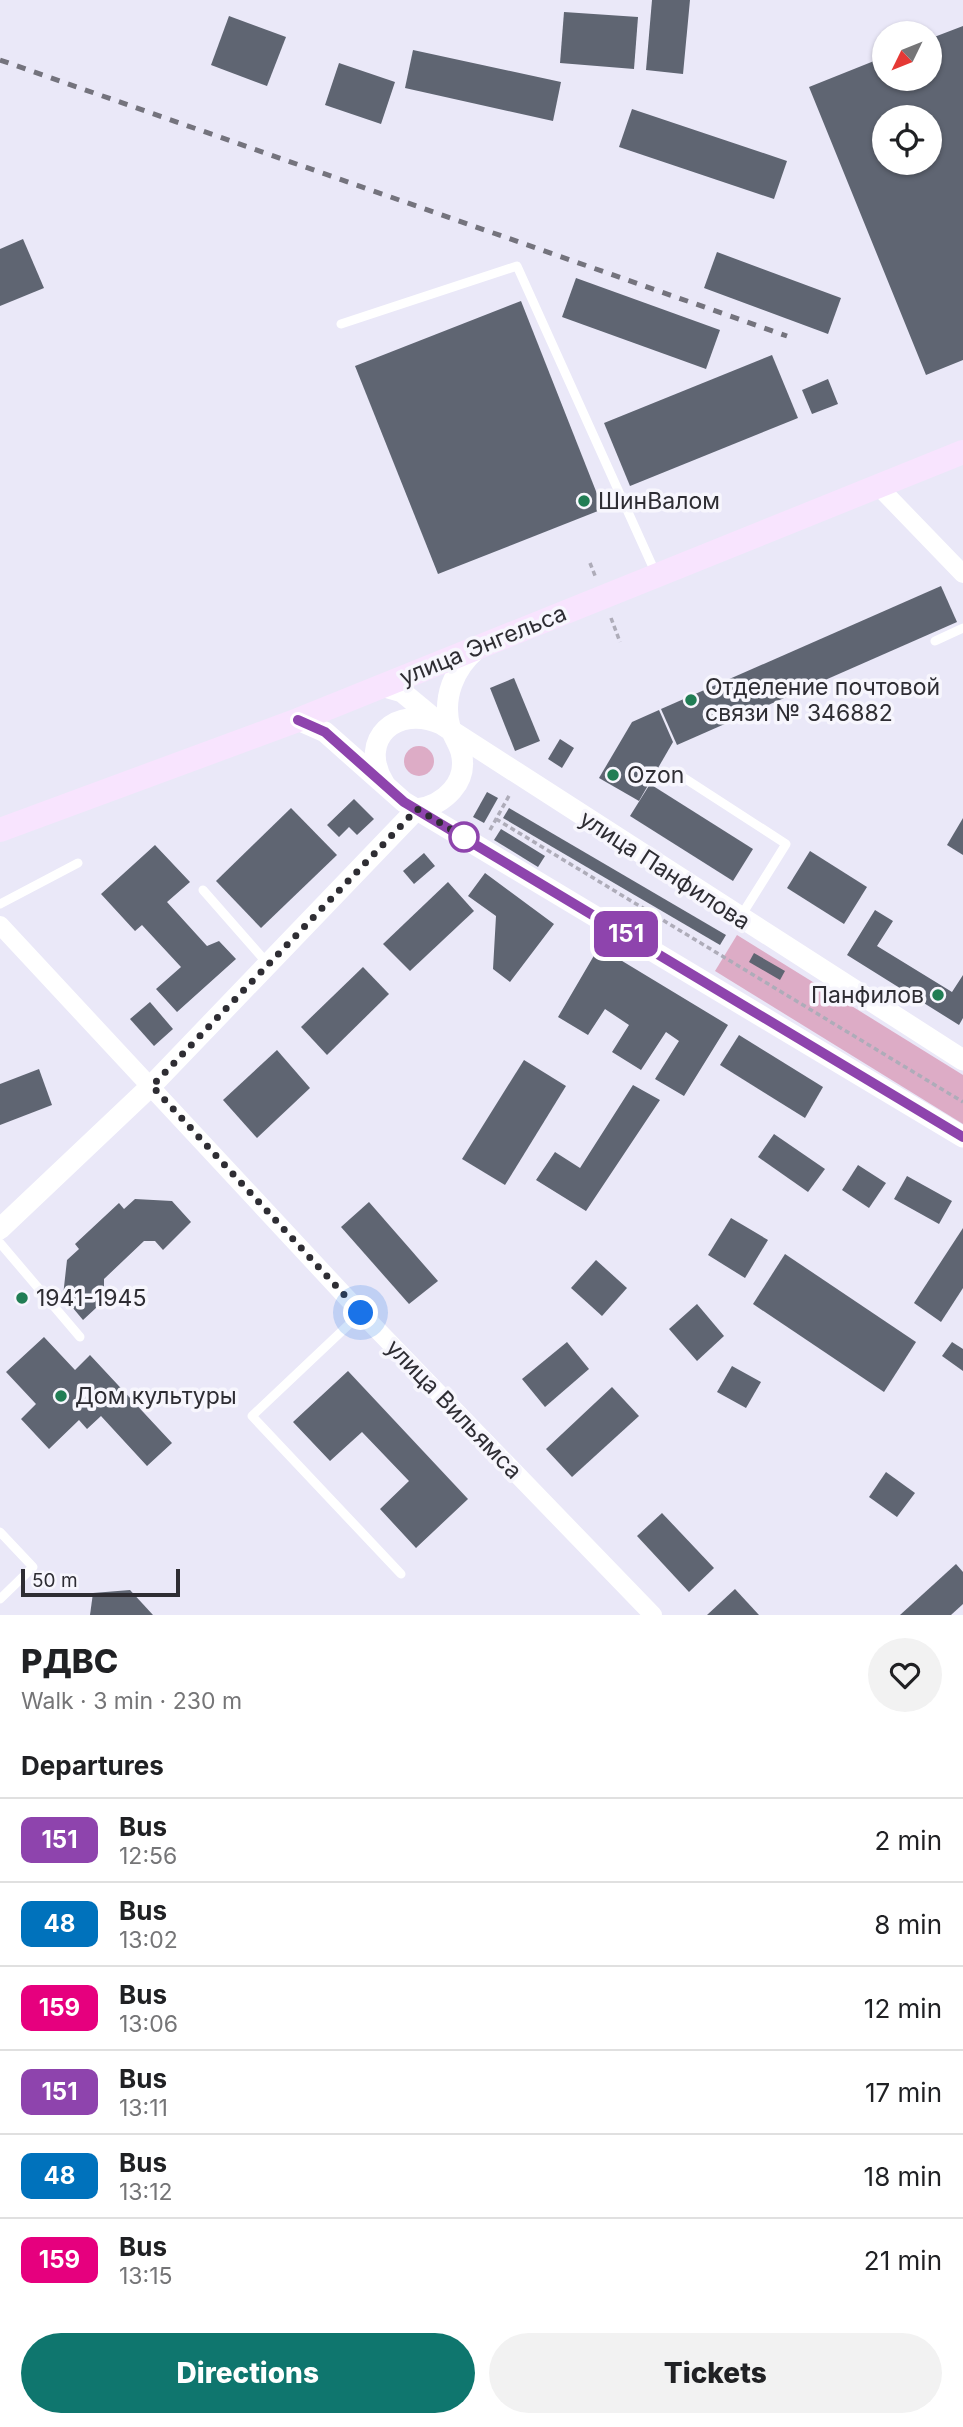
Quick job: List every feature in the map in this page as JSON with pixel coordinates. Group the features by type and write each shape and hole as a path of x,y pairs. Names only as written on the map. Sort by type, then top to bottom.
{"main road":[{"name":"улица Энгельса","path":"0,830 298,720 880,488 963,452"}],"street":[{"path":"880,488 963,575"},
{"path":"447,730 451,685 457,671 482,645"},
{"name":"улица Панфилова","path":"381,686 416,701 447,730 963,1060"},
{"path":"0,1229 152,1086 417,809 438,802 459,782 463,769 461,753 447,730 426,717 411,716 385,731 377,743 375,758 379,774 388,789"},
{"path":"298,720 325,732 388,789 417,809 963,1137"},
{"name":"улица Вильямса","path":"0,925 361,1313 653,1615"}],"lane":[{"path":"341,324 517,266 657,576"},
{"path":"936,641 963,628"},
{"path":"678,774 786,844 740,918"},
{"path":"0,904 78,863"},
{"path":"203,890 268,964"},
{"path":"0,1243 80,1337"},
{"path":"361,1313 252,1416 401,1574"},
{"path":"0,1532 33,1567 0,1599"}],"path":[{"path":"480,847 520,777"},
{"path":"496,819 963,1102"}],"shaded area":[{"path":"419,746 430,750 434,761 430,772 419,776 408,772 404,761 408,750"},
{"path":"737,935 963,1075 963,1124 715,971"}],"building":[{"path":"652,0 690,0 683,74 646,70"},
{"path":"564,12 638,17 634,69 560,63"},
{"path":"229,16 286,37 267,86 211,65"},
{"path":"963,26 963,360 926,375 809,87 872,62 872,91 942,91 942,34"},
{"path":"413,50 561,82 553,121 405,88"},
{"path":"339,63 395,82 381,124 325,105"},
{"path":"632,109 787,161 774,199 619,147"},
{"path":"23,239 44,288 0,306 0,249"},
{"path":"717,252 841,298 828,334 704,288"},
{"path":"576,278 720,330 706,369 562,317"},
{"path":"521,301 603,509 438,574 355,366"},
{"path":"772,355 798,418 630,486 604,423"},
{"path":"828,379 838,404 812,414 802,390"},
{"path":"941,586 957,622 677,745 661,709"},
{"path":"514,678 540,741 515,751 490,688"},
{"path":"659,710 673,742 639,801 599,778 632,722"},
{"path":"560,739 574,748 562,768 548,759"},
{"path":"650,784 753,849 733,881 630,816"},
{"path":"487,792 498,798 484,823 473,817"},
{"path":"354,799 374,819 357,835 349,827 339,837 327,825"},
{"path":"291,808 337,855 261,928 216,881"},
{"path":"509,808 726,935 720,945 503,818"},
{"path":"963,818 963,855 947,845"},
{"path":"501,829 545,856 538,867 494,840"},
{"path":"155,845 190,882 167,902 207,946 219,941 236,959 177,1012 156,989 181,967 142,925 135,931 101,894"},
{"path":"810,851 867,887 844,924 787,888"},
{"path":"424,853 435,866 414,884 403,871"},
{"path":"485,873 554,924 510,982 493,969 496,916 468,896"},
{"path":"448,882 474,911 410,971 383,944"},
{"path":"875,910 893,921 877,946 952,992 963,975 963,1018 959,1025 847,955"},
{"path":"599,947 728,1025 684,1096 655,1079 679,1041 666,1032 641,1070 612,1052 629,1025 605,1009 588,1035 558,1017"},
{"path":"754,953 785,971 780,980 749,962"},
{"path":"363,967 389,994 327,1055 301,1027"},
{"path":"150,1002 173,1029 154,1046 130,1019"},
{"path":"739,1035 823,1087 805,1118 720,1065"},
{"path":"277,1050 310,1088 257,1138 223,1100"},
{"path":"524,1060 566,1086 505,1185 462,1159"},
{"path":"39,1069 52,1105 0,1125 0,1084"},
{"path":"633,1085 660,1100 586,1211 536,1180 555,1152 580,1168"},
{"path":"774,1134 825,1169 808,1192 758,1157"},
{"path":"858,1165 886,1183 869,1208 842,1190"},
{"path":"907,1176 952,1201 939,1224 894,1199"},
{"path":"135,1199 172,1201 191,1222 163,1250 155,1241 144,1241 104,1279 104,1289 110,1295 83,1320 63,1296 67,1260 79,1249 75,1244 119,1203 124,1209"},
{"path":"369,1202 438,1281 409,1304 341,1227"},
{"path":"731,1218 768,1240 745,1278 708,1255"},
{"path":"963,1228 963,1288 941,1322 914,1303"},
{"path":"785,1254 916,1342 884,1392 753,1304"},
{"path":"596,1260 627,1288 602,1316 571,1288"},
{"path":"697,1304 724,1336 697,1361 669,1329"},
{"path":"44,1337 75,1370 90,1355 172,1443 147,1466 101,1416 87,1429 79,1420 49,1449 21,1419 36,1404 6,1372"},
{"path":"567,1342 589,1369 545,1407 522,1379"},
{"path":"952,1342 963,1349 963,1371 942,1356"},
{"path":"732,1366 761,1382 746,1408 717,1392"},
{"path":"348,1371 468,1499 416,1548 380,1509 409,1481 362,1432 330,1461 293,1422"},
{"path":"612,1387 639,1416 572,1477 546,1449"},
{"path":"886,1472 915,1493 897,1517 869,1497"},
{"path":"662,1513 714,1568 689,1592 637,1536"},
{"path":"956,1564 963,1572 963,1604 951,1615 900,1615"},
{"path":"735,1589 759,1615 707,1615"},
{"path":"130,1590 153,1615 90,1615 93,1593"}],"railway":[{"path":"0,60 787,336"}],"bus line":[{"name":"151","path":"298,720 325,732 404,802 963,1137"}],"place":[{"name":"ШинВалом","path":"584,501"},
{"name":"Отделение почтовой связи № 346882","path":"691,700"},
{"name":"Ozon","path":"613,775"},
{"name":"Панфилов","path":"938,995"},
{"name":"1941-1945","path":"22,1298"},
{"name":"Дом культуры","path":"61,1396"}],"route":[{"path":"361,1313 152,1086 417,809 464,837"}]}
